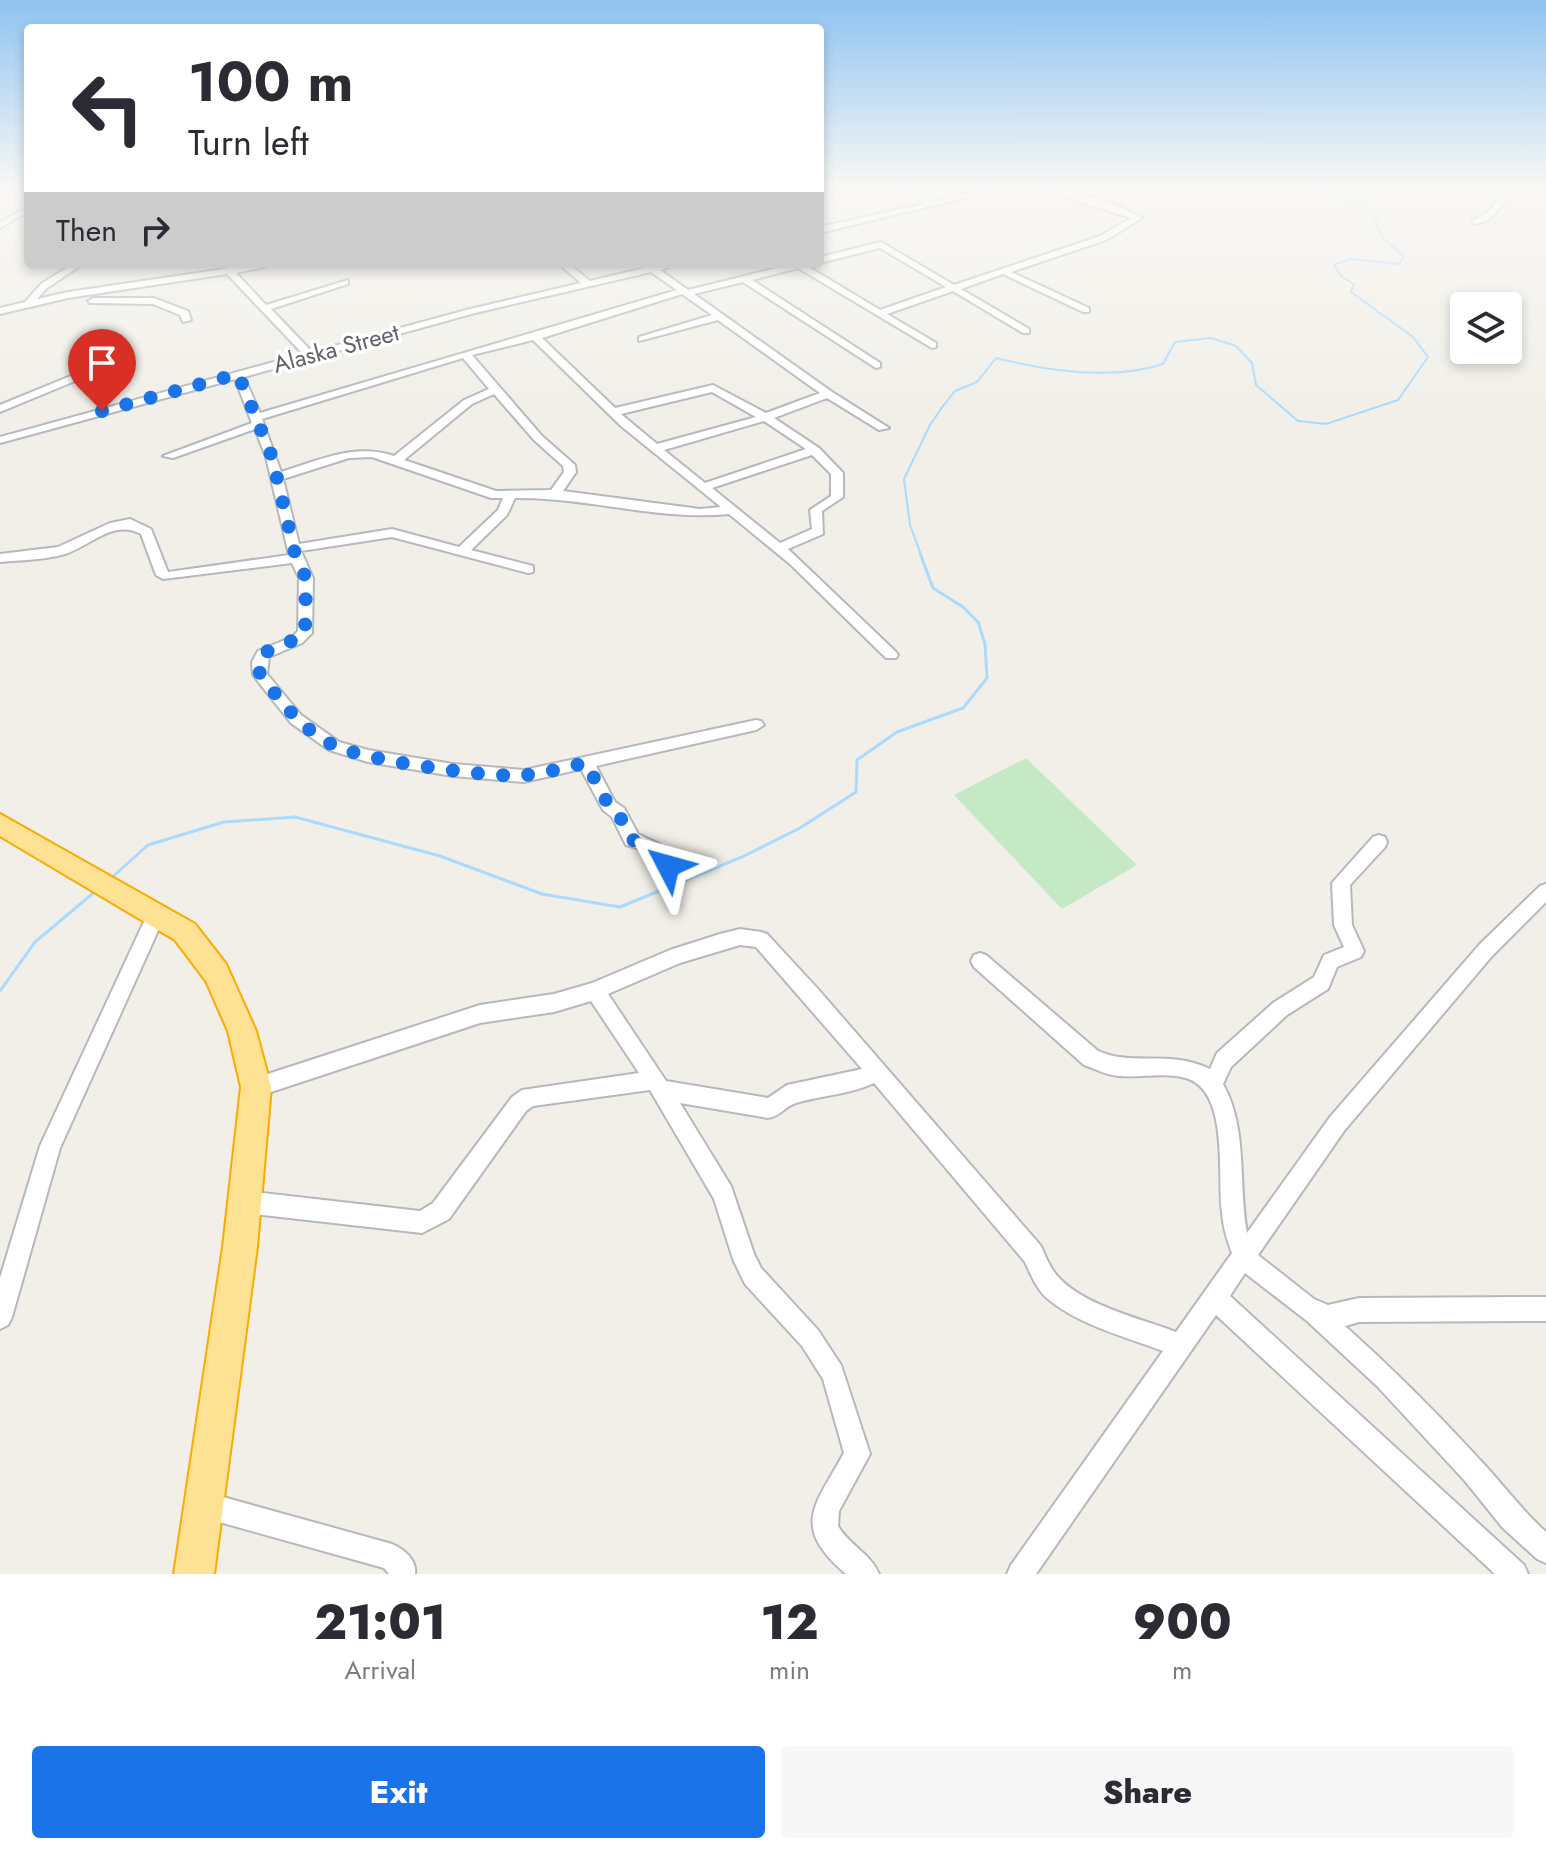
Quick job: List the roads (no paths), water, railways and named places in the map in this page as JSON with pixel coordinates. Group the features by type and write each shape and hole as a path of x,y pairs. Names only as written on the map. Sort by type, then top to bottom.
{"highway":[{"path":"0,824 185,932 216,973 242,1031 256,1087 245,1202 194,1574"},
{"path":"0,837 26,851 46,853"}],"street":[{"path":"911,262 1026,331"},
{"path":"879,313 1033,262"},
{"path":"29,303 44,286 73,268"},
{"path":"0,311 29,303 255,268"},
{"path":"568,268 588,284"},
{"name":"Alaska Street","path":"0,440 642,268"},
{"path":"652,268 828,394 883,428"},
{"path":"169,456 387,376 535,337 685,292 784,268"},
{"path":"807,268 932,345"},
{"path":"1005,272 1086,310"},
{"path":"231,273 309,355"},
{"path":"743,278 876,365"},
{"path":"265,308 345,282"},
{"path":"0,311 68,302 154,301 185,313 186,320"},
{"path":"643,339 720,316"},
{"path":"535,337 614,412 779,548 891,655"},
{"path":"465,354 538,438 569,465 570,472 555,494"},
{"path":"0,409 117,360"},
{"path":"238,374 272,457 295,553 308,585 305,633 297,640 263,654 259,662 260,675 296,719 334,746 368,756 453,770 524,776 756,725"},
{"path":"614,412 709,387 815,450 837,473 837,497 816,510 819,531 779,548"},
{"path":"397,460 468,402 497,389"},
{"path":"657,448 764,418 828,394"},
{"path":"705,487 815,450"},
{"path":"276,477 348,455 373,453 482,491 510,497 555,494 676,511 732,510"},
{"path":"461,552 503,512 510,497"},
{"path":"0,558 61,551 114,526 130,523 147,532 163,575 183,575 392,533 528,569"},
{"path":"586,763 632,840 645,842 655,849 668,866"},
{"path":"1213,1084 1224,1060 1280,1009 1321,983 1330,961 1355,951 1343,925 1341,883 1379,842"},
{"path":"1028,1571 1243,1255 1337,1124 1486,950 1546,891"},
{"path":"0,1317 50,1146 157,913"},
{"path":"256,1087 480,1014 554,1003 595,991 676,956 720,942 750,937 761,940 1033,1254 1043,1276 1055,1289 1073,1303 1181,1346"},
{"path":"980,961 1091,1058 1109,1065 1184,1068 1199,1073 1213,1084 1224,1104 1232,1221 1243,1255 1385,1378 1474,1472 1511,1518 1546,1550"},
{"path":"595,991 658,1085 723,1194 744,1259 753,1276 810,1338 833,1373 857,1454 822,1515 824,1530 833,1548 866,1574"},
{"path":"245,1202 422,1222 441,1211 519,1104 529,1097 658,1085 768,1108 775,1107 787,1095 857,1081 877,1072"},
{"path":"1215,1298 1515,1574"},
{"path":"1313,1313 1330,1318 1359,1310 1546,1309"},
{"path":"205,1505 392,1557 403,1569 402,1574"}],"waterway":[{"path":"921,555 910,525 904,479 930,425 943,406 955,391 977,382 996,358 1058,370 1122,372 1163,364 1175,342 1211,338 1236,346 1252,363 1256,385 1298,421 1326,424 1398,400 1428,357 1413,337 1351,292 1354,284 1341,276 1334,265 1341,262"},
{"path":"1384,262 1400,262"},
{"path":"109,880 148,845 224,822 295,817 440,856 542,894 620,907 742,857 800,828 856,792 857,760 897,732 963,708 987,678 985,644 978,622 963,607 933,588 920,553"},
{"path":"0,991 35,942 97,890"}]}
